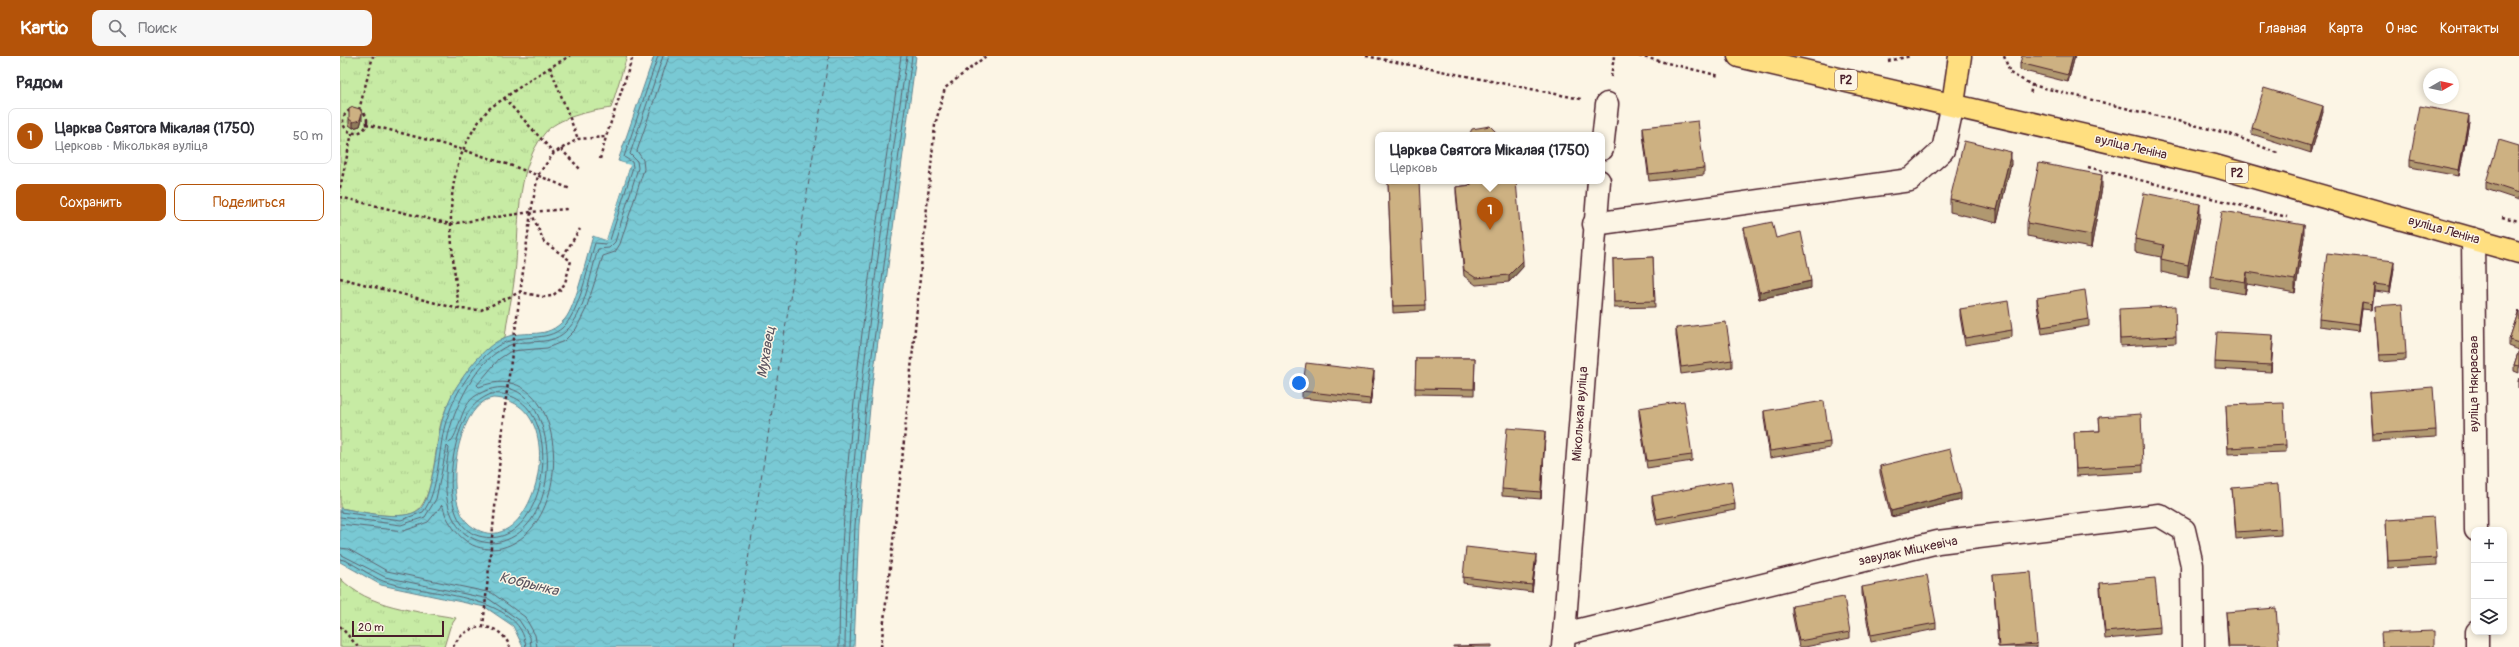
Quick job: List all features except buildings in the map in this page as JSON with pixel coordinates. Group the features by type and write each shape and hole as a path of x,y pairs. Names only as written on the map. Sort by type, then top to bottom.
{"main road":[{"name":"вуліца Леніна","path":"1739,56 1953,104 2215,166 2519,252"},
{"path":"1953,104 1960,56"}],"street":[{"path":"1604,132 1607,104"},
{"path":"1594,224 1910,180 1943,150 1953,104"},
{"name":"Міколькая вуліца","path":"1563,640 1594,224 1599,184"},
{"name":"вуліца Някрасава","path":"2473,239 2476,527"},
{"name":"завулак Міцкевіча","path":"1563,640 1938,542 2159,515 2184,530 2192,565 2193,647"},
{"path":"2477,635 2477,647"}],"path":[{"path":"359,110 373,56"},
{"path":"459,309 450,224 453,185 462,148 487,110 533,76 570,56"},
{"path":"600,159 633,56"},
{"path":"881,647 901,471 935,125 945,88 986,56"},
{"path":"1366,56 1607,104"},
{"path":"1883,62 1911,56"},
{"path":"550,67 578,139"},
{"path":"2032,86 2230,134 2287,157"},
{"path":"504,98 554,153"},
{"path":"359,110 365,115 366,124 360,132 352,133 344,125 342,117 348,111 359,110"},
{"path":"366,124 462,148 538,175 570,189"},
{"path":"340,188 352,133"},
{"path":"483,627 506,398 531,212 538,175 554,153 578,139 606,137"},
{"path":"561,149 580,169"},
{"path":"2080,165 2293,218"},
{"path":"340,197 450,224 531,212 568,209"},
{"path":"340,278 459,309 481,310 520,292 544,297 552,296 561,289 571,261 544,242 531,212"},
{"path":"2495,215 2519,221"},
{"path":"563,256 580,229"},
{"path":"340,626 358,647"},
{"path":"453,647 464,632 473,628 483,627 501,634 510,647"}],"green space":[{"path":"340,56 627,56 611,108 575,116 557,123 544,134 534,149 523,183 520,201 515,274 505,337 483,354 465,374 457,386 445,410 441,423 433,472 426,497 421,506 415,512 407,515 398,516 378,514 340,508"},
{"path":"340,578 351,588 364,596 379,602 394,607 456,618 450,627 444,647 340,647"}],"water":[{"path":"654,56 916,56 872,386 859,525 854,647 523,647 513,626 485,607 381,585 340,562 340,508 393,516 413,513 420,509 428,494 434,470 441,425 454,390 484,351 506,337 551,330 565,319 577,292 593,236 606,240 630,166 618,161","holes":["493,398 519,406 534,425 539,452 537,480 527,506 512,526 492,533 470,525 462,514 457,500 455,482 459,444 465,427 473,413 484,401"]}],"pier":[{"path":"616,161 630,165 606,240 591,235 604,238 627,167"}],"ferry route":[{"path":"734,647 829,56"}],"place":[{"name":"Царква Святога Мікалая (1750)","path":"1490,230"}],"water label":[{"name":"Мухавец","path":"766,352"},
{"name":"Кобрынка","path":"529,584"}]}
